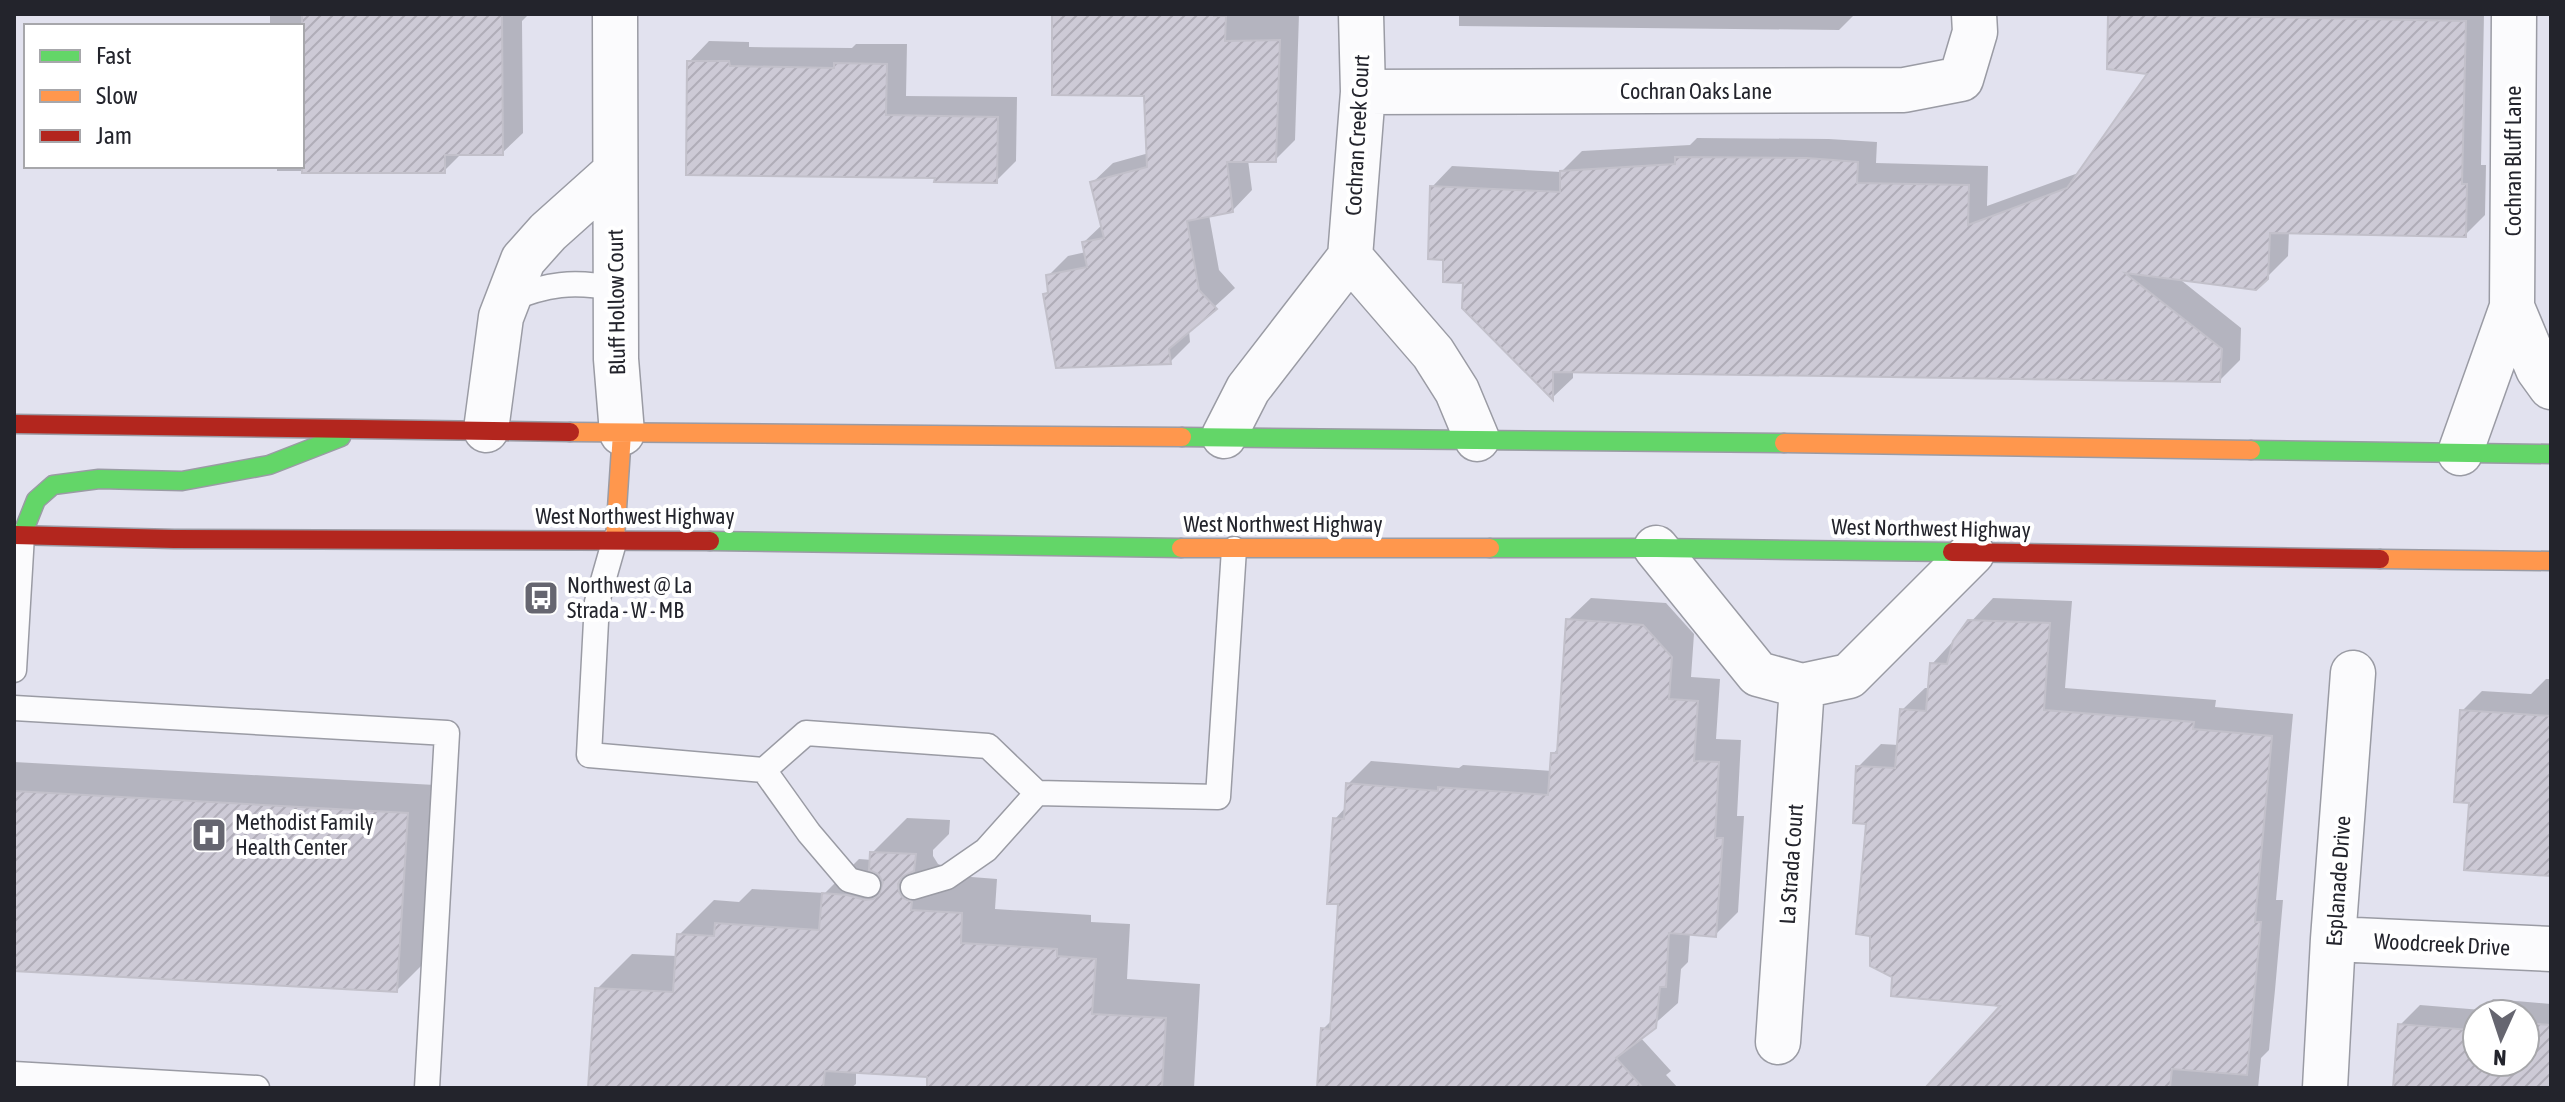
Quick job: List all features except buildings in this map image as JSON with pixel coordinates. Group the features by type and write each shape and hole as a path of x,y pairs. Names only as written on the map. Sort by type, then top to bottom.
{"main road":[{"path":"14,424 2551,454"},
{"path":"18,535 36,500 53,485 99,479 182,481 269,465 358,430"},
{"path":"615,539 622,433"},
{"name":"West Northwest Highway","path":"18,535 189,539 615,539 1234,549 1656,548 2551,561"}],"street":[{"name":"Bluff Hollow Court","path":"615,14 616,359 622,433"},
{"name":"Cochran Creek Court","path":"1350,257 1363,92 1361,14"},
{"name":"Cochran Oaks Lane","path":"1363,92 1904,90 1961,79 1975,32 1974,14"},
{"name":"Cochran Bluff Lane","path":"2460,453 2512,307 2514,14"},
{"path":"486,430 501,317 523,260 548,232 615,172"},
{"path":"1224,436 1248,389 1350,257 1433,353 1457,391 1477,439"},
{"name":"Cochran Bluff Lane","path":"2512,307 2545,378"},
{"path":"1656,548 1758,674 1802,686 1849,676 1972,553"},
{"name":"Esplanade Drive","path":"2325,1088 2353,673"},
{"name":"La Strada Court","path":"1778,1042 1802,686"},
{"name":"Woodcreek Drive","path":"2333,939 2551,949"}],"lane":[{"path":"508,300 559,284 588,283 615,289"},
{"path":"2491,369 2513,363 2545,378"},
{"path":"14,670 18,535"},
{"path":"615,539 597,602 589,755 764,770 806,733 988,746 1037,793 1218,797 1234,549"},
{"path":"14,708 447,733 427,1088"},
{"path":"764,770 809,833 849,880 868,885"},
{"path":"913,887 947,877 986,850 1037,793"},
{"path":"14,1074 257,1088"}],"traffic: fast":[{"path":"22,535 36,500 53,485 99,479 182,481 269,465 341,437"},
{"path":"1182,437 1784,443"},
{"path":"2251,450 2551,454"},
{"path":"710,541 1181,548"},
{"path":"1490,548 1952,552"}],"traffic: slow":[{"path":"570,432 1182,437"},
{"path":"615,539 622,433"},
{"path":"1784,443 2251,450"},
{"path":"1181,548 1490,548"},
{"path":"2380,559 2551,561"}],"traffic: jam":[{"path":"14,424 570,432"},
{"path":"14,535 174,539 710,541"},
{"path":"1952,552 2380,559"}],"place":[{"name":"Northwest @ La Strada - W - MB","path":"541,598"},
{"name":"Methodist Family Health Center","path":"209,835"}]}
